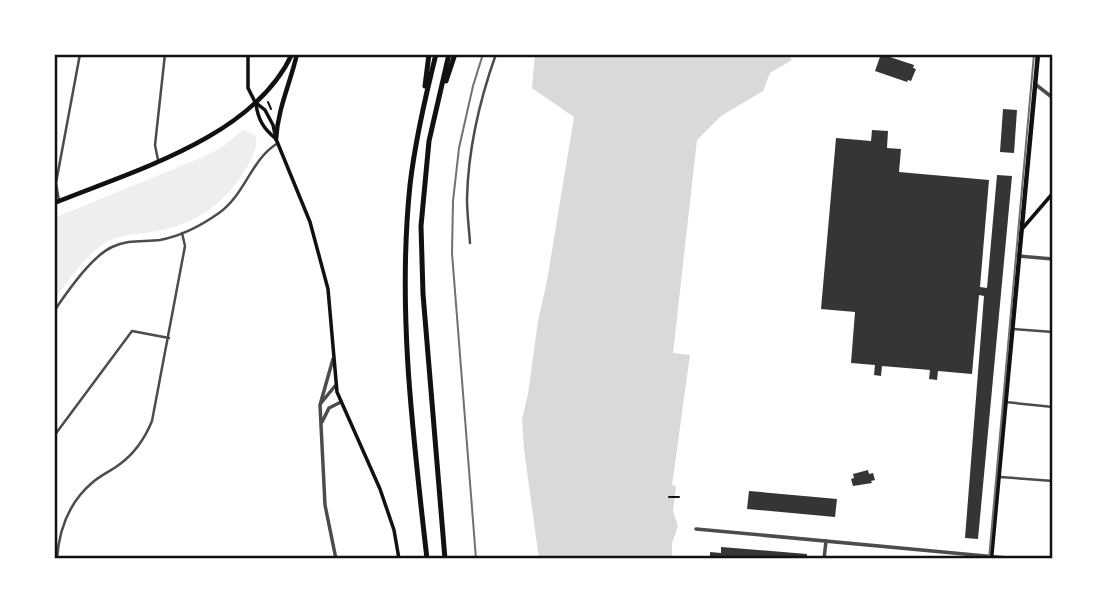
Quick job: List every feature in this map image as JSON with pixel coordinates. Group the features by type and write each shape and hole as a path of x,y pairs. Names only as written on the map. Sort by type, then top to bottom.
{"highway":[{"path":"427,559 410,401 405,298 408,207 429,54"},
{"path":"421,117 436,54"},
{"path":"445,559 422,272 424,181 436,107 449,54"},
{"path":"436,107 455,54"}],"main road":[{"path":"248,54 247,85 258,117 277,141"},
{"path":"57,202 204,141 255,102 295,54"},
{"path":"277,141 278,115 291,80 295,54"},
{"path":"991,557 1038,54"},
{"path":"255,102 265,110 273,125 310,222 328,289 335,384 380,489 394,530 399,559"},
{"path":"1021,231 1053,193"}],"street":[{"path":"57,202 56,183 79,54"},
{"path":"158,160 155,145 165,54"},
{"path":"470,243 467,198 473,149 485,89 496,54"},
{"path":"1035,84 1053,98"},
{"path":"54,311 104,251 122,243 162,239 182,233 222,211 241,189 264,153 277,141"},
{"path":"56,557 61,531 76,499 94,481 129,457 148,432 156,410 186,246 182,233"},
{"path":"1018,256 1053,259"},
{"path":"1011,328 1053,332"},
{"path":"54,436 132,331 169,338"},
{"path":"333,359 320,405 320,442 325,505 336,559"},
{"path":"320,405 335,384"},
{"path":"321,424 327,410 341,402"},
{"path":"1005,402 1053,407"},
{"path":"999,477 1053,481"},
{"path":"696,529 1019,559"},
{"path":"824,559 826,541"}],"path":[{"path":"268,102 271,109"},
{"path":"669,497 679,497"}],"shaded area":[{"path":"535,54 794,54 790,57 792,60 770,73 763,91 721,116 697,140 673,353 690,355 672,485 676,486 673,511 678,526 672,543 672,559 539,559 522,419 574,117 532,88"},
{"path":"243,130 256,136 253,154 247,168 218,203 184,224 124,236 105,243 84,262 54,300 54,218 203,157 221,148"}],"building":[{"path":"881,54 914,65 913,68 916,69 911,81 875,71"},
{"path":"1003,109 1017,110 1014,153 1000,152"},
{"path":"872,130 888,131 887,148 901,149 899,172 989,180 980,287 987,288 997,175 1012,176 978,539 965,538 984,296 979,295 972,374 938,371 937,380 929,379 930,370 882,366 881,376 874,375 875,365 851,363 855,312 821,309 836,138 871,141"},
{"path":"868,470 869,474 873,473 875,480 871,481 872,483 853,486 853,474"},
{"path":"749,491 837,499 835,517 747,509"},
{"path":"721,547 807,554 807,559 710,559 710,552 721,553"}],"railway":[{"path":"476,559 452,253 453,201 459,148 483,54"},
{"path":"989,559 1034,54"}]}
